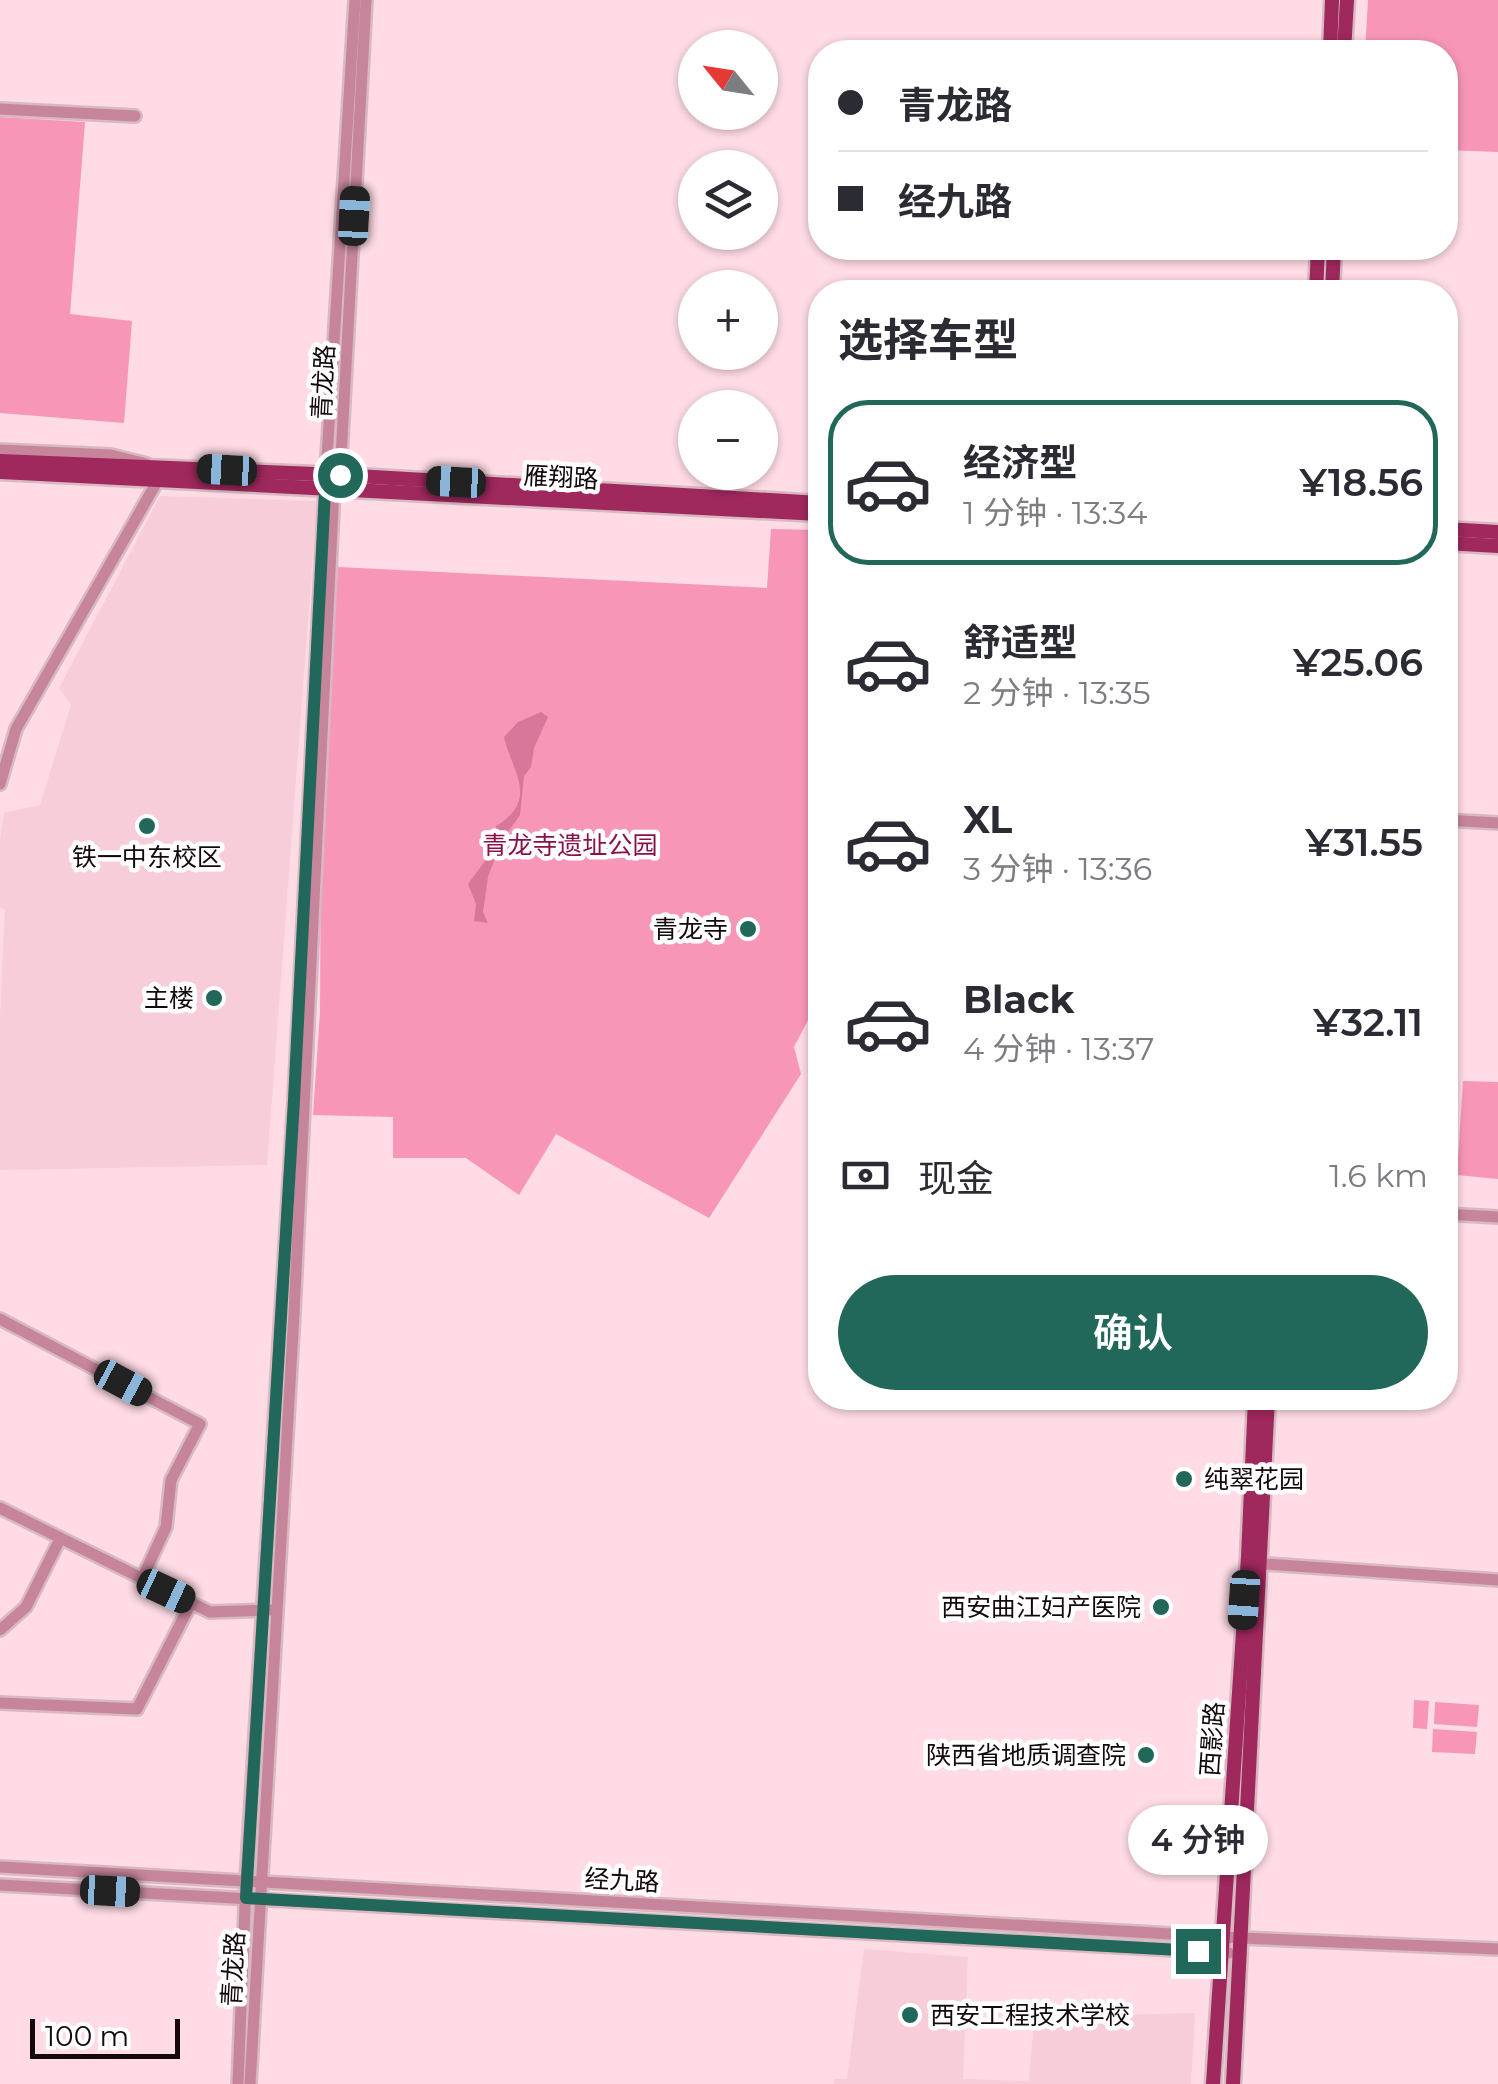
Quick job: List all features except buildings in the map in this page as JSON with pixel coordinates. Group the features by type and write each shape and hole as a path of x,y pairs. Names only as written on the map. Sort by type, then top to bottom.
{"main road":[{"path":"1330,40 1332,0"},
{"path":"1345,40 1347,0"},
{"name":"雁翔路","path":"0,460 160,474"},
{"name":"雁翔路","path":"0,472 160,474 808,502"},
{"name":"雁翔路","path":"332,482 808,513"},
{"path":"1458,530 1498,532"},
{"path":"1458,544 1498,546"},
{"name":"西影路","path":"1232,2084 1241,1946 1255,1410"},
{"name":"西影路","path":"1214,2084 1221,1945 1267,1410"}],"street":[{"name":"青龙路","path":"238,2084 270,1610 356,0"},
{"name":"青龙路","path":"332,482 366,0"},
{"path":"0,109 135,116"},
{"path":"0,450 112,455 160,474 16,729 0,784"},
{"path":"1458,821 1498,823"},
{"path":"1458,1215 1498,1217"},
{"path":"0,1319 200,1424 171,1480 166,1526 142,1580"},
{"path":"0,1508 210,1612 270,1610"},
{"path":"0,1630 26,1607 60,1538"},
{"path":"1253,1563 1498,1580"},
{"path":"0,1703 137,1709 191,1603"},
{"name":"经九路","path":"0,1867 1221,1945"},
{"name":"经九路","path":"0,1885 1241,1946 1498,1949"},
{"name":"青龙路","path":"250,2084 252,1899"}],"shaded area":[{"name":"铁一中东校区","path":"160,496 317,501 267,1165 0,1170 5,909 0,908 0,839 4,813 40,805 71,705 59,688"},
{"path":"541,712 548,717 534,748 531,767 524,776 520,815 501,842 488,877 483,912 488,923 474,921 476,904 468,884 496,846 496,826 517,806 520,795 504,737 518,722"},
{"name":"西安工程技术学校","path":"864,1949 968,1957 963,2079 1029,2081 1034,2017 1195,2013 1191,2084 834,2084 834,2079 847,2079"}],"green space":[{"path":"1368,0 1498,0 1498,152 1458,150 1458,40 1366,40"},
{"path":"0,117 85,122 70,314 132,321 124,423 0,413"},
{"name":"青龙寺遗址公园","path":"771,529 808,530 808,1020 794,1047 801,1074 709,1218 556,1134 519,1195 466,1158 393,1158 393,1117 313,1115 320,1012 321,823 338,567 767,588"},
{"path":"1463,1081 1498,1082 1498,1179 1458,1175"},
{"path":"1414,1700 1429,1701 1427,1729 1413,1728"},
{"path":"1435,1702 1479,1705 1477,1727 1434,1724"},
{"path":"1433,1729 1477,1732 1475,1754 1432,1752"}],"place":[{"name":"铁一中东校区","path":"147,826"},
{"name":"青龙寺","path":"748,929"},
{"name":"主楼","path":"214,998"},
{"name":"纯翠花园","path":"1184,1479"},
{"name":"西安曲江妇产医院","path":"1161,1607"},
{"name":"陕西省地质调查院","path":"1146,1755"},
{"name":"西安工程技术学校","path":"910,2015"}],"route":[{"path":"340,475 327,476 325,490 294,1100 246,1898 1198,1951"}]}
